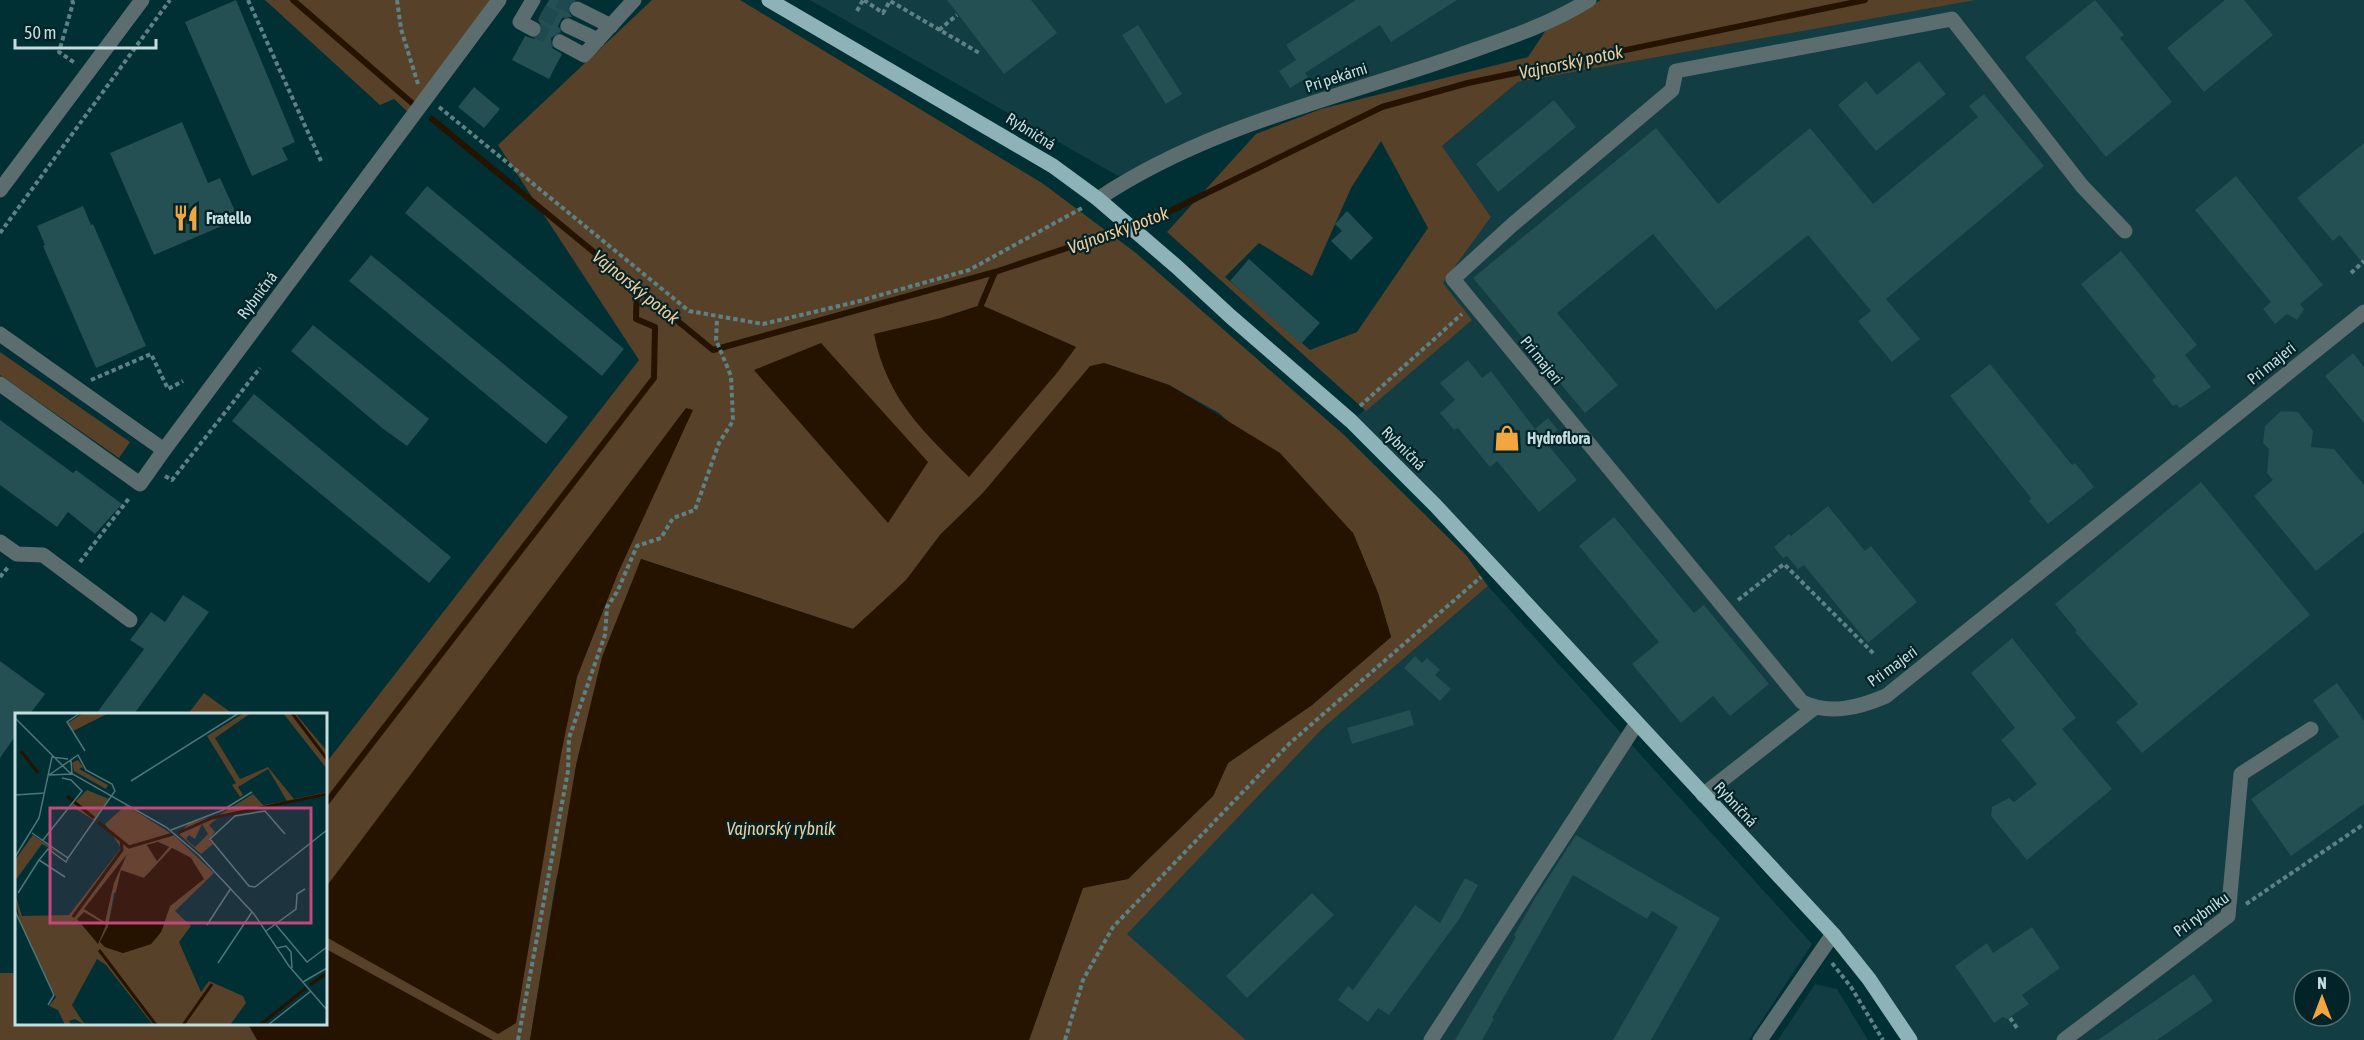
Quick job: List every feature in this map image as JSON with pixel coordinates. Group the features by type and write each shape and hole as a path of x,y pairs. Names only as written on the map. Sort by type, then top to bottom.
{"main road":[{"name":"Rybničná","path":"769,0 1053,166 1121,218 1351,421 1493,567 1833,934 1875,987 1910,1040"}],"street":[{"path":"0,190 142,0"},
{"name":"Rybničná","path":"140,484 425,105 499,0"},
{"path":"560,42 584,55 634,0"},
{"name":"Pri pekárni","path":"1098,199 1120,184 1208,141 1532,29 1589,0"},
{"path":"533,29 520,22 535,6"},
{"path":"577,9 611,26"},
{"name":"Pri majeri","path":"2125,231 2082,186 1952,19 1676,71 1672,90 1512,225 1453,279 1802,702 1814,708 1858,708 1886,696 2364,312"},
{"path":"568,26 598,40"},
{"path":"0,334 164,450"},
{"path":"0,384 140,484"},
{"path":"0,542 17,554 43,555 130,620"},
{"path":"1703,795 1814,708"},
{"path":"1431,1040 1636,723"},
{"path":"2228,916 2241,774 2311,729"},
{"name":"Pri rybníku","path":"2064,1040 2228,916"},
{"path":"1760,1040 1820,949 1833,934"}],"path":[{"path":"72,0 59,52 87,71"},
{"path":"0,233 171,0"},
{"path":"248,0 321,161"},
{"path":"397,0 401,28 425,105 689,311 717,318 763,324 856,302 969,270 1098,199"},
{"path":"857,11 863,0 884,13 890,1 981,54"},
{"path":"939,30 957,15"},
{"path":"2351,273 2364,261"},
{"path":"1360,406 1473,304"},
{"path":"518,1040 568,771 569,738 605,635 607,607 617,592 637,546 662,538 673,518 695,510 719,443 733,421 731,376 716,340 717,318"},
{"path":"90,381 151,354 168,389 183,381"},
{"path":"152,467 172,480 260,368"},
{"path":"70,575 140,484"},
{"path":"1725,610 1784,564 1875,655"},
{"path":"1065,1040 1083,980 1113,927 1290,743 1493,567"},
{"name":"Pri rybníku","path":"2228,916 2364,824"},
{"path":"1820,949 1851,987 1883,1040"},
{"path":"2010,1018 2017,1028"}],"shaded area":[{"path":"265,0 495,0 409,113 394,99 380,105"},
{"path":"652,0 740,0 1042,183 1136,253 1343,434 1466,555 1488,586 1322,729 1127,934 1246,1040 1029,1040 1083,887 1128,879 1213,796 1228,763 1312,705 1391,637 1378,593 1353,533 1219,413 1169,385 1104,363 982,494 940,535 906,581 853,629 641,559 556,880 530,1040 0,1040 0,973 15,973 15,1025 327,1025 327,762 639,360 498,145","holes":["981,305 1076,347 1056,374 1019,415 941,318"]},
{"path":"810,0 1578,0 1519,28 1118,176"},
{"path":"1601,0 1976,0 1518,82 1442,146 1491,217 1443,283 1472,320 1366,411 1167,232 1256,134 1321,109 1528,57 1546,30","holes":["1381,141 1428,228 1357,332 1310,350 1225,277 1259,243 1312,276 1351,188"]},
{"path":"1976,0 2364,0 2364,1040 1910,1040 1869,979 1351,421 1471,320 1443,283 1491,217 1442,146 1518,82"},
{"path":"0,352 130,442 119,458 0,375"},
{"path":"1488,586 1812,944 1749,1040 1246,1040 1126,934 1322,729"},
{"path":"204,693 232,713 189,713"},
{"path":"1815,984 1837,989 1868,1040 1778,1040"}],"water":[{"path":"981,305 1076,347 969,477 937,445 898,396 888,378 874,334 941,318"},
{"path":"821,343 928,462 888,523 754,370"},
{"name":"Vajnorský rybník","path":"1104,363 1169,385 1280,453 1353,533 1378,593 1391,637 1312,705 1228,763 1213,796 1128,879 1083,888 1029,1040 530,1040 576,765 602,657 641,559 853,629 906,580 940,535 982,494 1090,366"},
{"path":"686,408 693,410 618,573 577,677 561,754 516,1023 498,1034 327,938 327,886"},
{"path":"327,950 493,1040 257,1040 249,1025 327,1025"}],"building":[{"path":"236,0 295,142 282,148 288,160 252,176 185,22"},
{"path":"549,0 574,0 567,9 572,17 562,18 558,26 561,32 551,38 552,48 562,54 549,79 512,60 525,36 534,39 541,34 543,28 538,20"},
{"path":"947,0 1031,0 1057,33 1004,74"},
{"path":"1356,0 1457,0 1391,42 1380,25 1305,73 1308,77 1290,88 1279,71 1296,60 1286,45"},
{"path":"2095,0 2124,35 2120,38 2172,102 2106,157 2025,57"},
{"path":"2225,0 2244,0 2273,35 2204,92 2167,48"},
{"path":"1138,25 1182,94 1166,104 1122,35"},
{"path":"1919,61 1946,94 1876,151 1838,105 1866,81 1877,95"},
{"path":"474,87 500,109 484,128 458,107"},
{"path":"1984,94 2044,166 1886,299 1920,339 1892,362 1858,321 1871,311 1808,235 1716,310 1653,234 1557,313 1618,385 1585,413 1549,370 1546,372 1532,356 1535,353 1473,278 1656,128 1718,204 1810,128 1873,204 1978,117 1969,106"},
{"path":"1554,100 1576,127 1498,192 1476,164"},
{"path":"182,122 208,183 220,178 235,211 226,215 229,223 154,255 110,153"},
{"path":"2364,143 2364,265 2340,235 2333,241 2297,198"},
{"path":"2236,176 2323,285 2300,304 2304,309 2297,320 2287,314 2275,324 2263,309 2271,302 2195,210"},
{"path":"427,186 624,349 602,376 405,213"},
{"path":"83,206 146,346 96,368 43,246 45,245 37,226"},
{"path":"1347,211 1373,238 1351,260 1331,241 1342,231 1335,224"},
{"path":"2121,251 2197,345 2185,355 2211,387 2180,408 2176,404 2173,406 2152,380 2156,377 2081,284"},
{"path":"371,255 568,417 546,444 349,281"},
{"path":"1249,259 1320,323 1301,344 1230,281"},
{"path":"313,325 429,419 407,446 382,428 291,351"},
{"path":"2353,353 2364,367 2364,423 2325,376"},
{"name":"Hydroflora","path":"1468,360 1482,378 1491,371 1535,429 1548,418 1558,430 1544,440 1577,480 1539,512 1497,461 1490,467 1458,428 1454,430 1440,413 1455,400 1440,383"},
{"path":"1990,364 2072,465 2075,463 2094,487 2048,524 2029,501 2031,498 1950,396"},
{"path":"254,394 451,557 429,583 232,421"},
{"path":"2281,411 2298,412 2313,431 2311,447 2334,449 2364,485 2364,532 2316,571 2254,496 2273,480 2267,473 2269,449 2263,443 2265,426"},
{"path":"0,420 73,473 76,470 122,504 95,534 68,512 57,527 0,485"},
{"path":"2201,482 2310,615 2142,753 2116,722 2138,704 2075,632 2077,631 2055,604"},
{"path":"1828,506 1865,551 1871,546 1917,602 1868,643 1804,565 1798,569 1787,556 1783,558 1774,547"},
{"path":"1614,517 1694,613 1704,605 1769,684 1730,716 1713,696 1681,723 1632,664 1659,642 1579,546"},
{"path":"183,595 209,612 135,713 97,713 144,649 130,640 151,612 165,622"},
{"path":"2012,638 2076,718 2062,729 2112,789 2027,860 1991,816 1992,807 2009,798 2014,802 2037,784 2001,740 2015,728 1971,673"},
{"path":"1415,656 1422,663 1427,658 1440,670 1435,675 1451,689 1440,701 1404,668"},
{"path":"0,661 45,694 31,713 15,713 15,736 0,758"},
{"path":"2337,683 2364,721 2364,804 2291,856 2251,799 2339,737 2313,700"},
{"path":"1410,710 1414,725 1352,744 1347,728"},
{"path":"1576,835 1720,918 1651,1040 1613,1040 1678,927 1652,911 1647,919 1573,875 1492,1018 1494,1019 1482,1040 1455,1040 1516,937 1514,935 1535,898"},
{"path":"1465,878 1478,885 1460,918 1389,1015 1378,1008 1368,1022 1338,1000 1348,986 1353,990 1415,905 1440,923"},
{"path":"1312,893 1334,915 1247,998 1226,976"},
{"path":"2032,927 2060,968 2022,995 2029,1004 2007,1019 2003,1017 1994,1023 1955,966 1987,943 1993,953"},
{"path":"2194,974 2213,1001 2157,1040 2098,1040"}],"waterway":[{"name":"Vajnorský potok","path":"293,0 412,103"},
{"name":"Vajnorský potok","path":"432,119 713,350 995,272 1154,219 1382,107 1468,83 1865,0"},
{"path":"981,305 995,272"},
{"path":"327,802 654,378 655,327 636,319 637,286"}],"tunnel":[{"path":"559,0 577,9"},
{"path":"542,12 568,26"},
{"path":"533,29 560,42"}],"place":[{"name":"Fratello","path":"186,218"},
{"name":"Hydroflora","path":"1507,438"}]}
